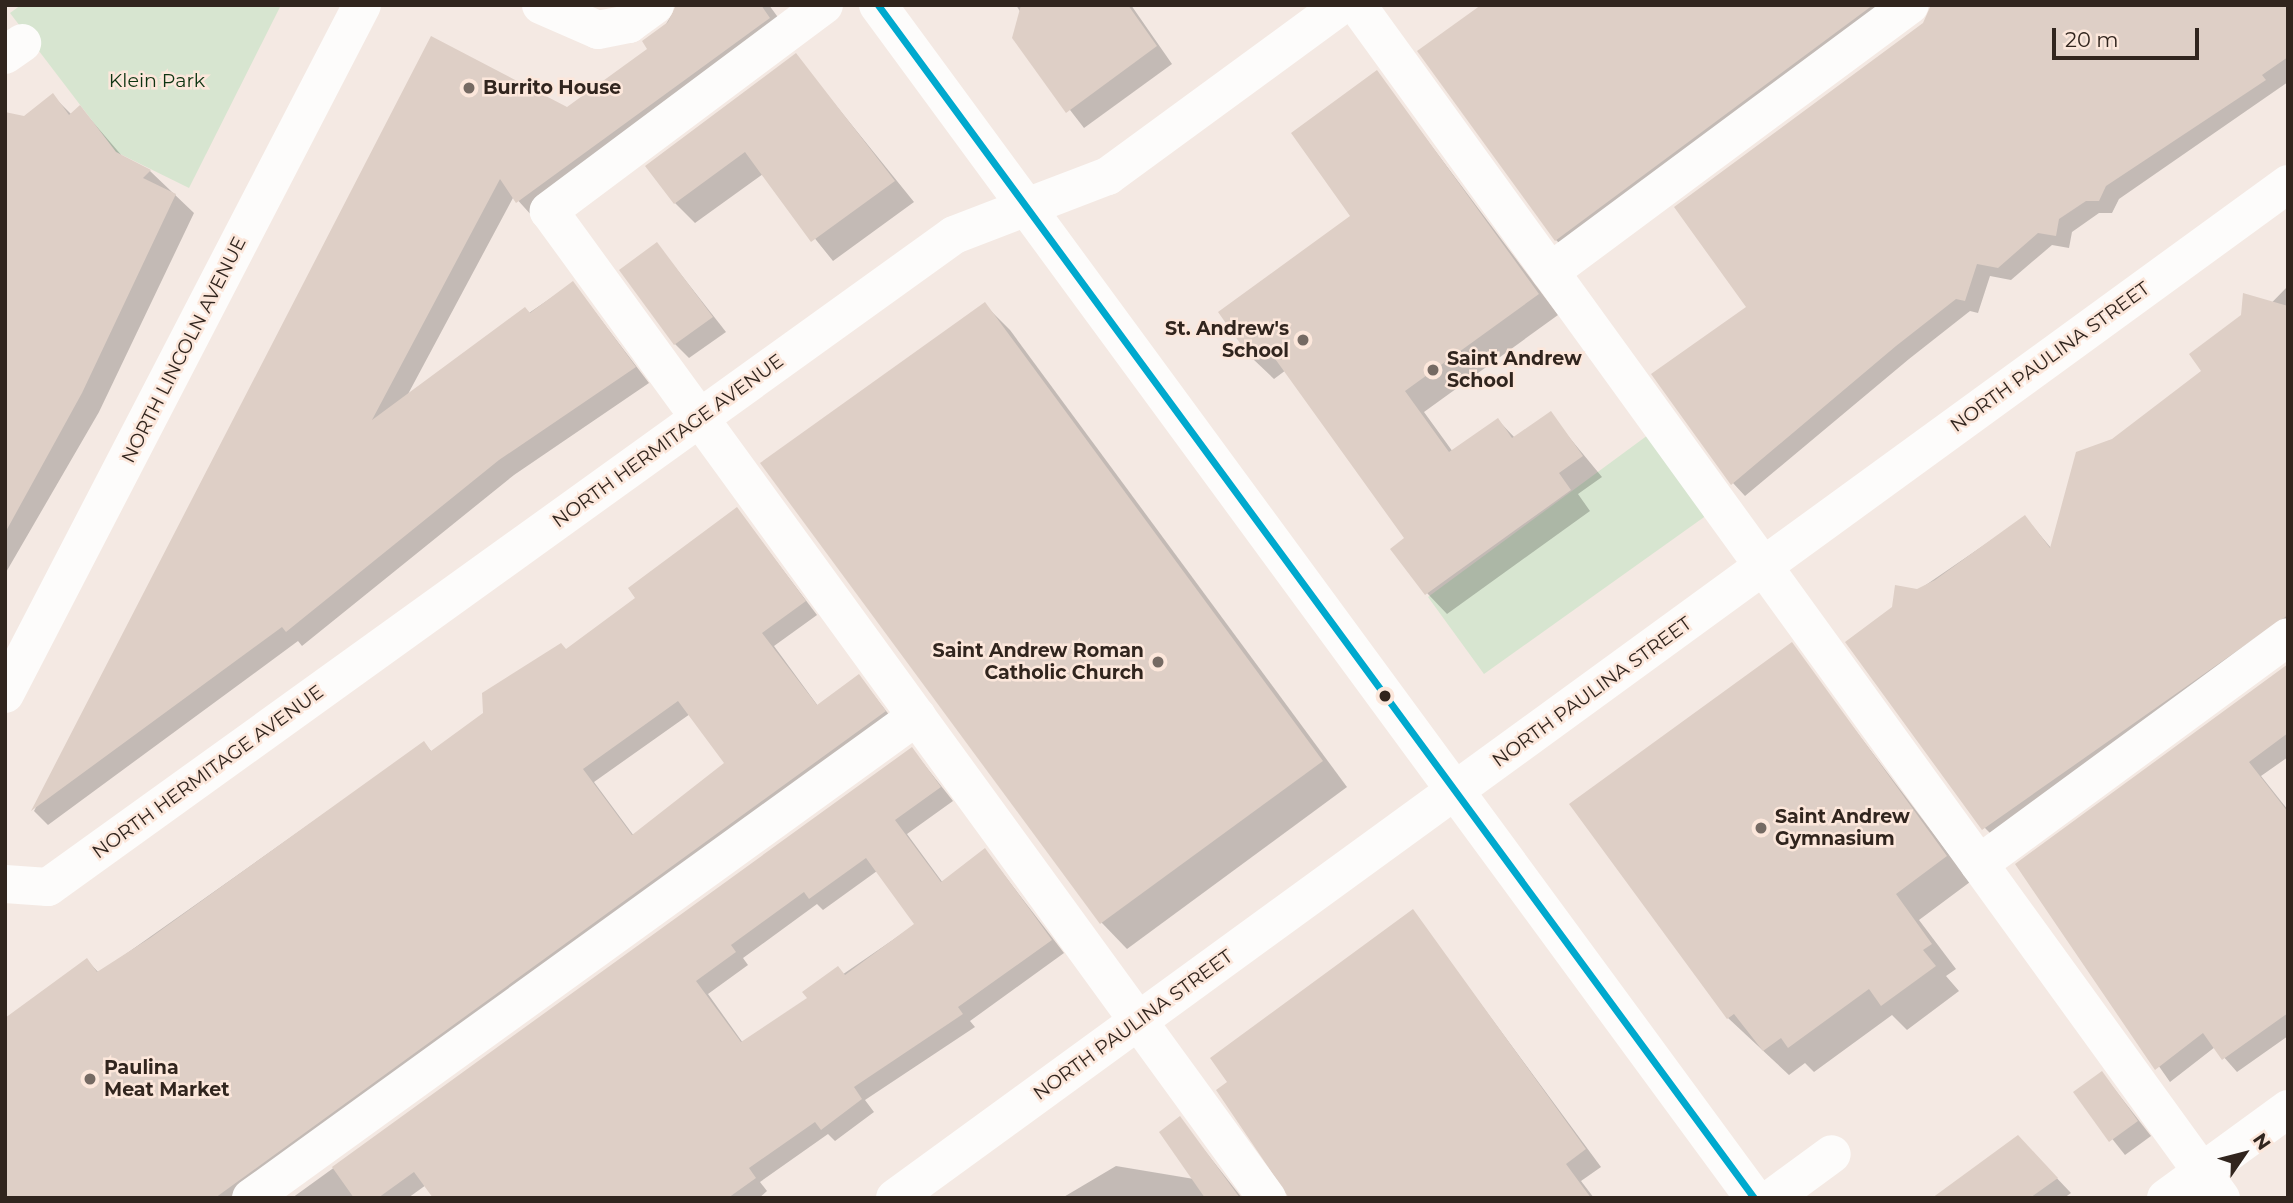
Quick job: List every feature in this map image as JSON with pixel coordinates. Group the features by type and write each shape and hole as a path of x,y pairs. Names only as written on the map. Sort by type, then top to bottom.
{"street":[{"name":"NORTH LINCOLN AVENUE","path":"5,694 362,5"},
{"path":"543,6 598,30 629,24 656,5"},
{"path":"824,5 549,211 1267,1198"},
{"path":"878,5 1755,1198"},
{"name":"NORTH HERMITAGE AVENUE","path":"5,884 48,887 954,235 1108,176 1342,5"},
{"path":"1357,5 2211,1185"},
{"path":"1550,272 1910,5"},
{"name":"NORTH PAULINA STREET","path":"895,1198 2288,184"},
{"path":"1979,864 2288,638"},
{"path":"251,1198 916,716"},
{"path":"2166,1198 2211,1185 2288,1109"},
{"path":"1772,1198 1832,1154"}],"green space":[{"name":"Klein Park","path":"21,5 281,5 189,188 116,152 10,13"},
{"path":"1648,435 1707,515 1484,674 1428,597"}],"building":[{"path":"676,5 761,5 770,18 516,203 500,179 372,420 525,307 530,313 573,281 636,367 499,460 286,632 282,627 31,811 431,36 567,107 647,49 642,41 668,22"},
{"path":"1021,5 1128,5 1157,46 1066,113 1012,38"},
{"path":"1481,5 1873,5 1555,241 1417,51"},
{"path":"1931,5 2288,5 2288,57 2262,75 2266,80 2106,186 2099,201 2086,201 2059,219 2056,236 2038,233 1998,268 1977,264 1965,301 1956,299 1896,346 1731,485 1651,374 1746,307 1674,207 1923,23"},
{"path":"796,53 895,181 811,242 745,152 674,204 645,166"},
{"name":"St. Andrew's School","path":"1377,70 1539,294 1405,391 1449,452 1498,418 1512,438 1551,411 1583,456 1559,473 1571,490 1425,595 1390,549 1404,538 1268,349 1252,360 1218,312 1350,216 1291,133"},
{"path":"53,93 69,115 80,105 116,152 151,170 143,178 176,194 82,393 5,533 5,112 24,116"},
{"path":"657,242 713,317 674,345 619,270"},
{"path":"2243,293 2288,306 2288,615 1982,830 1845,642 1892,607 1895,585 1917,589 1935,580 2025,515 2050,548 2076,452 2112,439 2201,371 2189,354 2241,315"},
{"path":"985,302 1323,761 1100,924 760,463"},
{"path":"737,507 806,601 762,633 817,705 859,674 886,711 215,1198 5,1198 5,1018 87,958 97,972 150,938 424,741 431,751 483,713 482,693 561,643 566,649 635,598 628,588","holes":["678,701 724,763 632,835 583,769"]},
{"name":"Saint Andrew Gymnasium","path":"1792,642 1947,856 1896,894 1932,944 1923,950 1936,966 1881,1006 1869,989 1788,1048 1781,1038 1763,1051 1734,1014 1727,1019 1569,804"},
{"path":"2288,664 2288,733 2249,762 2288,812 2288,1013 2222,1060 2203,1033 2155,1070 2015,864"},
{"path":"912,747 941,787 895,820 941,882 985,848 1052,940 958,1007 963,1014 854,1087 862,1099 821,1130 815,1122 749,1168 756,1178 728,1198 433,1198 414,1172 378,1198 354,1198 332,1167","holes":["866,858 914,924 845,975 838,966 802,992 807,998 741,1042 696,981 736,952 731,945 804,892 809,899"]},
{"path":"1413,909 1586,1149 1566,1164 1591,1198 1289,1198 1216,1090 1227,1082 1210,1058"},
{"path":"2102,1071 2138,1121 2109,1142 2073,1092"},
{"path":"1180,1116 1240,1198 1205,1198 1159,1132"},
{"path":"2018,1135 2058,1178 2030,1198 1932,1198"}],"transit line":[{"path":"878,5 1754,1198"}],"place":[{"name":"Burrito House","path":"469,88"},
{"name":"St. Andrew's School","path":"1303,340"},
{"name":"Saint Andrew School","path":"1433,370"},
{"name":"Saint Andrew Roman Catholic Church","path":"1158,662"},
{"name":"Saint Andrew Gymnasium","path":"1761,828"},
{"name":"Paulina Meat Market","path":"90,1079"}]}
